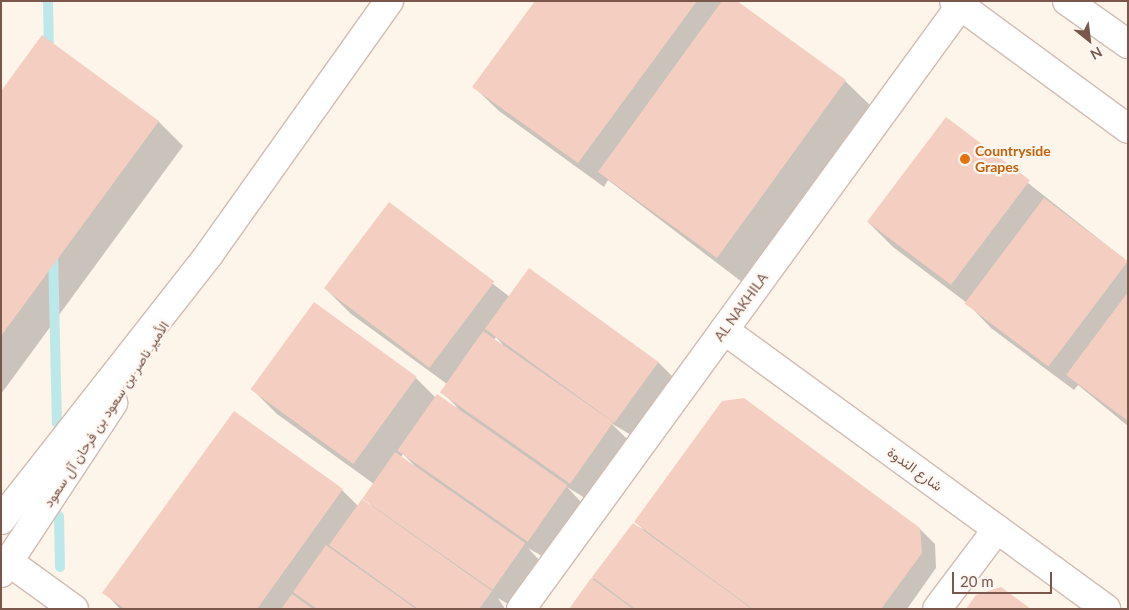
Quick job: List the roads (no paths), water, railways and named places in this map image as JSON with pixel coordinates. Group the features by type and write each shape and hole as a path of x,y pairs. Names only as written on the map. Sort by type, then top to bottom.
{"street":[{"name":"الأمير ناصر بن سعود بن فرحان آل سعود","path":"357,51 388,1"},
{"name":"الأمير ناصر بن سعود بن فرحان آل سعود","path":"1,520 210,253 357,51 398,1"},
{"path":"1067,1 1128,44"},
{"path":"957,4 1128,129"},
{"name":"AL NAKHILA","path":"521,609 724,330 957,4"},
{"name":"الأمير ناصر بن سعود بن فرحان آل سعود","path":"5,567 210,253"},
{"name":"شارع الندوة","path":"724,330 1106,609"},
{"path":"937,609 997,529"},
{"path":"5,567 74,609"}],"waterway":[{"path":"48,1 49,52"},
{"path":"53,251 57,423"},
{"path":"59,516 60,567"}],"place":[{"name":"Countryside Grapes","path":"965,159"}]}
